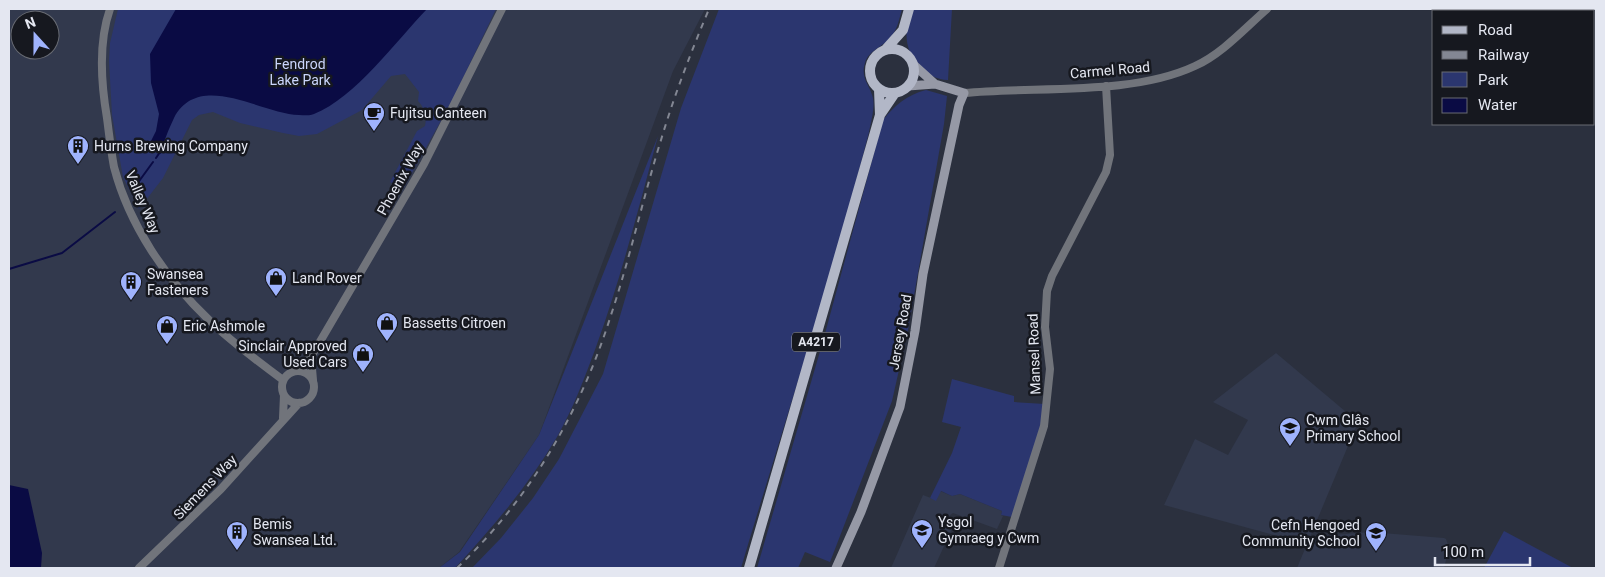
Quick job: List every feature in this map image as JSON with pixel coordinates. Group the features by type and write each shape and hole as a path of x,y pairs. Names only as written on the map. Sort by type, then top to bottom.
{"main road":[{"path":"885,50 900,50 906,54 914,66 914,73 908,86 895,93 879,89 871,78 871,64 879,53 885,50 903,30 910,9"},
{"path":"903,30 906,54"},
{"name":"Carmel Road","path":"914,66 935,84 964,94"},
{"name":"Carmel Road","path":"908,86 935,84"},
{"name":"A4217","path":"879,89 880,115"},
{"name":"A4217","path":"749,568 880,115 895,93"},
{"name":"Jersey Road","path":"836,568 861,512 900,407 937,207 959,105 964,94"}],"street":[{"name":"Valley Way","path":"110,9 101,58 105,108 114,167 133,217 145,240 173,283 210,321 283,380"},
{"name":"Phoenix Way","path":"296,371 312,357 415,180 502,9"},
{"name":"Carmel Road","path":"964,94 1106,86 1163,79 1197,66 1227,45 1267,9"},
{"name":"Mansel Road","path":"999,568 1044,426 1048,407 1050,369 1044,310 1049,284 1106,172 1110,154 1106,86"},
{"path":"312,357 313,381 312,394 306,401 299,403 289,400 281,388 283,380 288,374 296,371 304,372 313,381"},
{"path":"283,418 284,395"},
{"name":"Siemens Way","path":"139,568 221,490 283,418 299,403"}],"shaded area":[{"path":"9,9 176,9 170,127 427,9 705,9 673,71 539,435 459,552 439,568 9,568"},
{"name":"Cwm Glâs Primary School","path":"1276,353 1358,422 1310,537 1370,532 1444,538 1449,548 1444,568 1297,568 1307,544 1164,505 1195,439 1228,455 1248,420 1213,402"},
{"name":"Ysgol Gymraeg y Cwm","path":"940,491 952,496 960,494 1002,511 1001,515 1003,516 997,529 953,513 949,516 956,520 934,568 891,568 923,495 936,500"}],"green space":[{"name":"Fendrod Lake Park","path":"118,9 496,9 453,99 403,189 390,182 417,131 425,126 426,119 424,110 418,101 419,92 405,74 391,76 362,110 317,134 299,136 283,133 240,123 213,112 199,115 192,120 163,178 139,209 123,177 112,115 110,43"},
{"path":"719,9 902,9 892,36 869,55 865,63 864,73 873,98 869,132 824,296 741,568 472,568 501,538 533,498 559,459 603,374 681,108"},
{"path":"913,9 952,9 948,80 930,75 923,70 912,56 908,47 907,25"},
{"path":"926,90 947,96 944,124 908,330 892,401 830,562 805,552 798,568 757,568 823,341 883,120 902,101"},
{"path":"658,136 614,295 583,381 563,426 534,472 483,537 455,568 439,568 460,552 539,435"},
{"path":"952,379 1014,396 1014,402 1045,404 1042,425 1012,517 1001,515 1002,511 960,494 952,496 941,491 936,501 930,498 952,453 961,427 942,422"},
{"path":"1504,531 1573,568 1484,568"}],"water":[{"path":"176,9 427,9 360,82 329,106 312,115 299,115 284,113 232,98 199,97 185,104 174,118 161,154 148,147 156,131 159,114 151,83 150,54"},
{"path":"9,485 28,489 42,553 41,568 9,568"}],"waterway":[{"path":"156,158 162,149"},
{"path":"137,184 153,162"},
{"path":"9,269 62,253 115,212"}],"railway":[{"path":"457,568 508,513 530,483 550,452 585,385 599,351 618,293 671,107 709,9"}],"place":[{"name":"Fujitsu Canteen","path":"374,132"},
{"name":"Hurns Brewing Company","path":"78,165"},
{"name":"Land Rover","path":"276,297"},
{"name":"Swansea Fasteners","path":"131,301"},
{"name":"Bassetts Citroen","path":"387,342"},
{"name":"Eric Ashmole","path":"167,345"},
{"name":"Sinclair Approved Used Cars","path":"363,373"},
{"name":"Cwm Glâs Primary School","path":"1290,447"},
{"name":"Ysgol Gymraeg y Cwm","path":"922,549"},
{"name":"Bemis Swansea Ltd.","path":"237,551"},
{"name":"Cefn Hengoed Community School","path":"1376,552"}]}
